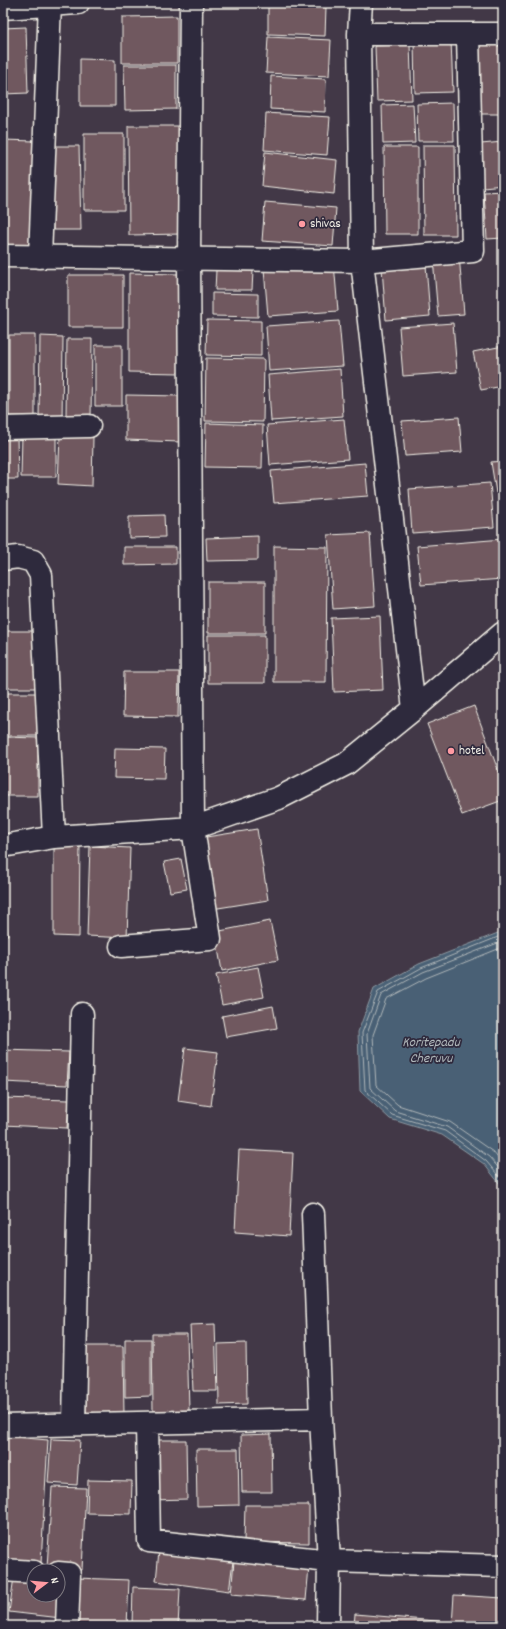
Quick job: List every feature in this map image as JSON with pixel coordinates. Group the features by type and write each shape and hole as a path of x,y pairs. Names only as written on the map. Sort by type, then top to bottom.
{"street":[{"path":"3,8 78,3"},
{"path":"121,946 210,939 193,828 189,258 191,3"},
{"path":"361,3 359,34 362,261 414,709"},
{"path":"40,257 50,4"},
{"path":"359,34 503,34"},
{"path":"3,256 362,261 473,251 468,34"},
{"path":"3,428 89,426"},
{"path":"3,558 18,557 33,561 41,575 54,837"},
{"path":"3,846 54,837 193,828 279,798 346,764 414,709 503,633"},
{"path":"74,1424 82,1014"},
{"path":"313,1214 321,1419 329,1561 328,1626"},
{"path":"3,1426 321,1419"},
{"path":"147,1423 149,1541 329,1561 503,1566"},
{"path":"3,1570 26,1571"},
{"path":"66,1574 69,1574 67,1626"}],"water":[{"name":"Koritepadu Cheruvu","path":"503,931 503,1188 484,1164 442,1135 390,1119 360,1091 358,1032 374,989 419,964"}],"building":[{"path":"466,3 466,5 421,4"},
{"path":"474,3 503,3 503,6 474,6"},
{"path":"268,5 326,7 325,36 268,34"},
{"path":"177,16 177,63 122,63 122,17"},
{"path":"26,27 28,93 3,94 3,28"},
{"path":"268,37 331,40 329,76 266,73"},
{"path":"451,40 453,92 415,93 414,41"},
{"path":"478,43 503,43 503,114 479,114"},
{"path":"410,45 412,100 377,101 375,46"},
{"path":"80,59 115,60 115,106 80,106"},
{"path":"124,65 176,65 176,109 125,110"},
{"path":"271,76 326,79 325,112 270,109"},
{"path":"453,103 454,141 418,141 417,104"},
{"path":"413,104 415,143 383,144 382,105"},
{"path":"266,113 330,117 327,155 264,150"},
{"path":"128,126 180,126 182,234 129,235"},
{"path":"84,134 124,134 124,210 84,210"},
{"path":"3,140 34,141 33,247 3,246"},
{"path":"503,142 503,185 483,187 481,144"},
{"path":"423,145 455,145 456,235 424,235"},
{"path":"51,146 79,146 81,230 53,230"},
{"path":"384,147 418,147 418,234 385,234"},
{"path":"265,152 337,160 334,194 262,186"},
{"path":"503,191 503,238 487,239 484,192"},
{"path":"265,202 336,208 333,246 262,241"},
{"path":"459,255 464,314 438,316 433,258"},
{"path":"334,263 338,311 268,316 264,269"},
{"path":"426,265 430,316 386,320 382,268"},
{"path":"216,270 253,271 252,290 215,290"},
{"path":"129,273 179,274 180,373 129,372"},
{"path":"68,275 123,275 123,327 68,327"},
{"path":"212,293 258,294 258,317 212,316"},
{"path":"207,320 261,321 261,356 206,355"},
{"path":"339,321 343,366 269,371 266,326"},
{"path":"453,323 457,372 403,376 399,327"},
{"path":"9,335 35,335 35,416 9,416"},
{"path":"40,336 63,337 62,420 39,420"},
{"path":"67,339 92,339 91,417 66,417"},
{"path":"95,345 122,345 122,406 95,406"},
{"path":"503,346 503,386 481,390 473,352"},
{"path":"206,358 264,359 263,422 205,421"},
{"path":"340,369 343,416 271,421 268,375"},
{"path":"126,395 181,396 180,442 126,440"},
{"path":"459,417 462,452 405,456 402,421"},
{"path":"344,419 348,459 270,465 267,425"},
{"path":"206,423 263,425 262,468 205,467"},
{"path":"22,436 56,436 56,477 21,477"},
{"path":"60,436 93,437 92,486 58,484"},
{"path":"17,437 18,479 3,479 3,438"},
{"path":"503,461 503,492 496,493 491,462"},
{"path":"365,463 368,496 274,503 271,471"},
{"path":"490,483 494,527 412,533 409,489"},
{"path":"164,515 165,537 129,538 129,516"},
{"path":"370,533 375,606 333,609 328,535"},
{"path":"258,536 258,560 207,561 206,538"},
{"path":"503,539 503,579 421,585 417,546"},
{"path":"274,546 327,547 326,682 274,682"},
{"path":"124,547 176,547 176,564 124,565"},
{"path":"208,582 265,582 265,633 208,633"},
{"path":"380,616 383,690 334,692 331,618"},
{"path":"3,631 35,631 35,688 3,688"},
{"path":"208,635 265,635 265,683 208,683"},
{"path":"124,672 179,672 178,717 123,716"},
{"path":"3,693 38,693 38,736 3,736"},
{"path":"474,706 503,783 503,800 462,815 427,724"},
{"path":"3,737 38,738 38,796 3,796"},
{"path":"115,748 165,749 164,779 114,778"},
{"path":"257,829 268,900 212,909 200,838"},
{"path":"54,842 80,843 79,937 54,936"},
{"path":"90,846 130,848 127,938 87,936"},
{"path":"181,859 187,889 170,892 164,862"},
{"path":"3,903 8,935 3,935"},
{"path":"270,921 278,960 222,971 215,932"},
{"path":"258,967 264,997 222,1005 216,975"},
{"path":"273,1006 277,1028 226,1037 222,1016"},
{"path":"185,1048 218,1052 211,1106 178,1101"},
{"path":"3,1050 69,1052 67,1085 3,1082"},
{"path":"3,1098 69,1100 67,1128 3,1125"},
{"path":"239,1150 293,1153 289,1236 235,1232"},
{"path":"215,1324 217,1391 193,1391 190,1325"},
{"path":"152,1334 187,1334 189,1411 153,1411"},
{"path":"125,1339 151,1339 151,1396 125,1397"},
{"path":"246,1343 247,1404 219,1405 218,1344"},
{"path":"85,1346 123,1346 124,1416 86,1417"},
{"path":"271,1434 272,1492 242,1492 241,1435"},
{"path":"3,1436 48,1440 41,1563 3,1561"},
{"path":"51,1439 80,1440 77,1485 48,1483"},
{"path":"151,1440 186,1440 187,1499 152,1500"},
{"path":"196,1449 238,1449 239,1505 197,1506"},
{"path":"88,1480 132,1481 131,1514 87,1513"},
{"path":"52,1487 86,1488 82,1570 66,1569 66,1563 47,1563"},
{"path":"245,1505 309,1505 309,1543 244,1542"},
{"path":"159,1551 233,1561 229,1591 156,1581"},
{"path":"234,1561 309,1567 306,1600 231,1594"},
{"path":"14,1577 26,1579 26,1603 59,1603 61,1618 9,1612"},
{"path":"77,1578 129,1580 127,1626 75,1626"},
{"path":"133,1587 180,1589 178,1626 132,1626"},
{"path":"454,1595 503,1598 503,1626 452,1626"},
{"path":"355,1614 448,1622 448,1626 354,1626"},
{"path":"10,1624 63,1626 10,1626"}],"place":[{"name":"shivas","path":"302,224"},
{"name":"hotel","path":"451,751"}]}
